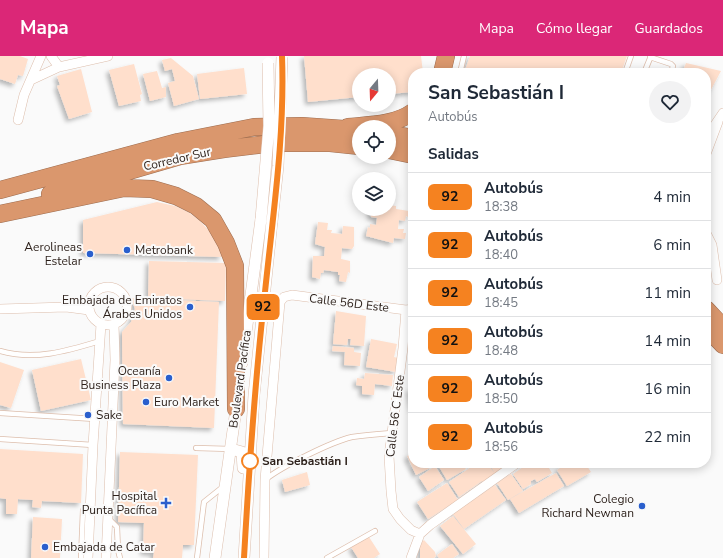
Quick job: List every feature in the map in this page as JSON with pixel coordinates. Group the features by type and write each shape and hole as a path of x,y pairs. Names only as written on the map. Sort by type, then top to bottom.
{"highway":[{"path":"443,68 446,56"},
{"path":"341,128 384,123 408,116"},
{"name":"Corredor Sur","path":"0,190 178,142 254,127 352,129"},
{"path":"396,135 408,137"},
{"name":"Corredor Sur","path":"0,208 180,156 275,143 330,142 352,145"},
{"path":"396,151 408,154"},
{"path":"0,182 60,173"},
{"path":"0,214 124,188 152,189 176,196 196,206 207,215 212,220 226,243 235,266 236,409"},
{"path":"711,314 723,327"},
{"path":"711,332 723,345"}],"street":[{"path":"18,120 24,95 41,56"},
{"path":"51,56 59,67"},
{"path":"31,80 74,60 108,56"},
{"name":"Boulevard Pacífica","path":"215,558 236,409 267,220 278,166 282,57"},
{"name":"Boulevard Pacífica","path":"244,558 267,220 269,126 268,59"},
{"path":"711,131 723,113"},
{"path":"711,141 718,122"},
{"path":"711,242 717,280"},
{"path":"106,287 118,290 126,299 127,305 124,317 114,324 101,324 96,321 89,310 89,304 95,293 106,287"},
{"name":"Calle 56D Este","path":"265,480 280,302 284,297 292,295 408,309"},
{"path":"0,309 66,307 89,310"},
{"name":"Calle 56 C Este","path":"408,316 389,456 393,509 411,530 420,534"},
{"path":"88,558 93,445 101,324"},
{"path":"106,558 108,517 115,462 116,360 114,324"},
{"path":"230,449 242,452 244,461 241,495 247,504"},
{"path":"411,558 420,534 463,500 510,468"},
{"path":"264,558 265,480"}],"lane":[{"path":"461,68 464,56"},
{"path":"627,68 631,56"},
{"path":"646,68 651,56 671,64 673,66 672,68"},
{"path":"0,351 35,356 65,352 100,341"},
{"path":"0,413 95,419"},
{"path":"265,480 276,471 350,438 392,433"},
{"path":"0,439 93,445"},
{"path":"196,448 230,449"},
{"path":"197,558 204,502 225,486"},
{"path":"81,558 83,510 87,506 91,506"},
{"path":"108,517 118,527 118,550 120,558"},
{"path":"327,558 375,531"}],"building":[{"path":"0,56 20,56 28,59 23,76 18,75 15,84 0,79"},
{"path":"304,56 421,56 422,68 408,68 408,92 396,93 396,68 352,68 352,98 308,102"},
{"path":"470,56 627,56 623,68 466,68"},
{"path":"171,58 193,76 199,99 174,106 168,83 175,81 172,69 165,71 162,60"},
{"path":"686,63 708,68 684,68"},
{"path":"134,64 142,94 140,95 141,101 119,106 109,70"},
{"path":"244,68 247,94 200,99 197,74"},
{"path":"81,69 92,112 69,119 57,86 60,85 57,76"},
{"path":"711,69 721,71 711,90"},
{"path":"157,71 162,88 166,87 166,97 150,101 143,74"},
{"path":"157,202 175,206 188,212 199,220 215,237 220,245 222,257 83,253 83,220"},
{"path":"396,209 408,211 408,217 406,216 405,221 399,220 398,229 404,229 403,233 406,233 405,239 394,238 393,243 366,236 368,227 370,228 370,224 376,225 377,218 371,217 396,216"},
{"path":"318,222 328,223 327,230 332,230 331,233 342,234 343,226 354,227 354,246 352,249 342,248 341,259 350,261 350,273 348,272 346,282 339,281 340,275 338,275 338,272 324,270 323,273 321,273 320,279 312,277 313,256 324,256 325,247 315,244"},
{"path":"149,261 226,263 225,301 148,298"},
{"name":"Oceanía Business Plaza","path":"131,298 219,302 214,428 123,424 122,332 131,322 135,309"},
{"path":"336,311 366,316 364,346 350,345 351,339 348,339 347,345 333,344"},
{"path":"371,339 397,344 394,357 398,358 396,372 366,367"},
{"path":"333,346 354,348 354,352 361,353 360,366 344,365 345,352 332,351"},
{"path":"81,359 91,400 41,411 32,370"},
{"path":"0,362 24,370 11,408 0,405"},
{"path":"365,373 393,375 392,386 375,384 374,395 362,394 362,386 356,385 357,378 364,379"},
{"path":"0,449 83,454 81,503 42,501 41,508 32,507 33,500 18,499 17,514 6,514 6,499 0,498"},
{"name":"Hospital Punta Pacífica","path":"120,452 198,455 194,545 183,545 182,558 153,558 154,553 143,552 144,523 118,522"},
{"path":"413,468 430,468 416,475"},
{"path":"432,468 436,468 444,480 428,491 419,477"},
{"path":"440,468 466,469 447,480"},
{"path":"470,468 491,468 496,475 484,483 482,481 459,497 449,482"},
{"path":"492,468 504,468 495,474"},
{"path":"522,468 549,468 552,473 537,482 535,479 531,481 531,484 523,489 513,474"},
{"path":"560,468 588,468 591,472 567,486 557,470"},
{"path":"307,472 310,485 285,492 282,480"},
{"path":"556,473 564,486 519,513 510,499"},
{"path":"511,474 523,491 508,500 497,483"},
{"path":"447,483 458,500 428,519 417,502"},
{"path":"495,485 506,500 464,529 453,514"},
{"path":"453,516 476,544 463,554 440,526"},
{"path":"33,517 62,519 60,558 31,558"},
{"path":"369,537 380,554 374,558 358,558 351,547"},
{"path":"424,540 435,552 436,556 434,558 420,558 420,543"},
{"path":"452,544 459,554 453,558 439,558 437,555"}],"bus line":[{"name":"92","path":"244,558 254,395 278,166 282,56"}],"place":[{"name":"Metrobank","path":"127,250"},
{"name":"Aerolineas Estelar","path":"90,254"},
{"name":"Embajada de Emiratos Árabes Unidos","path":"190,307"},
{"name":"Oceanía Business Plaza","path":"169,378"},
{"name":"Euro Market","path":"146,402"},
{"name":"Sake","path":"88,415"},
{"name":"San Sebastián I","path":"250,461"},
{"name":"Hospital Punta Pacífica","path":"166,503"},
{"name":"Colegio Richard Newman","path":"642,506"},
{"name":"Embajada de Catar","path":"45,547"}]}
